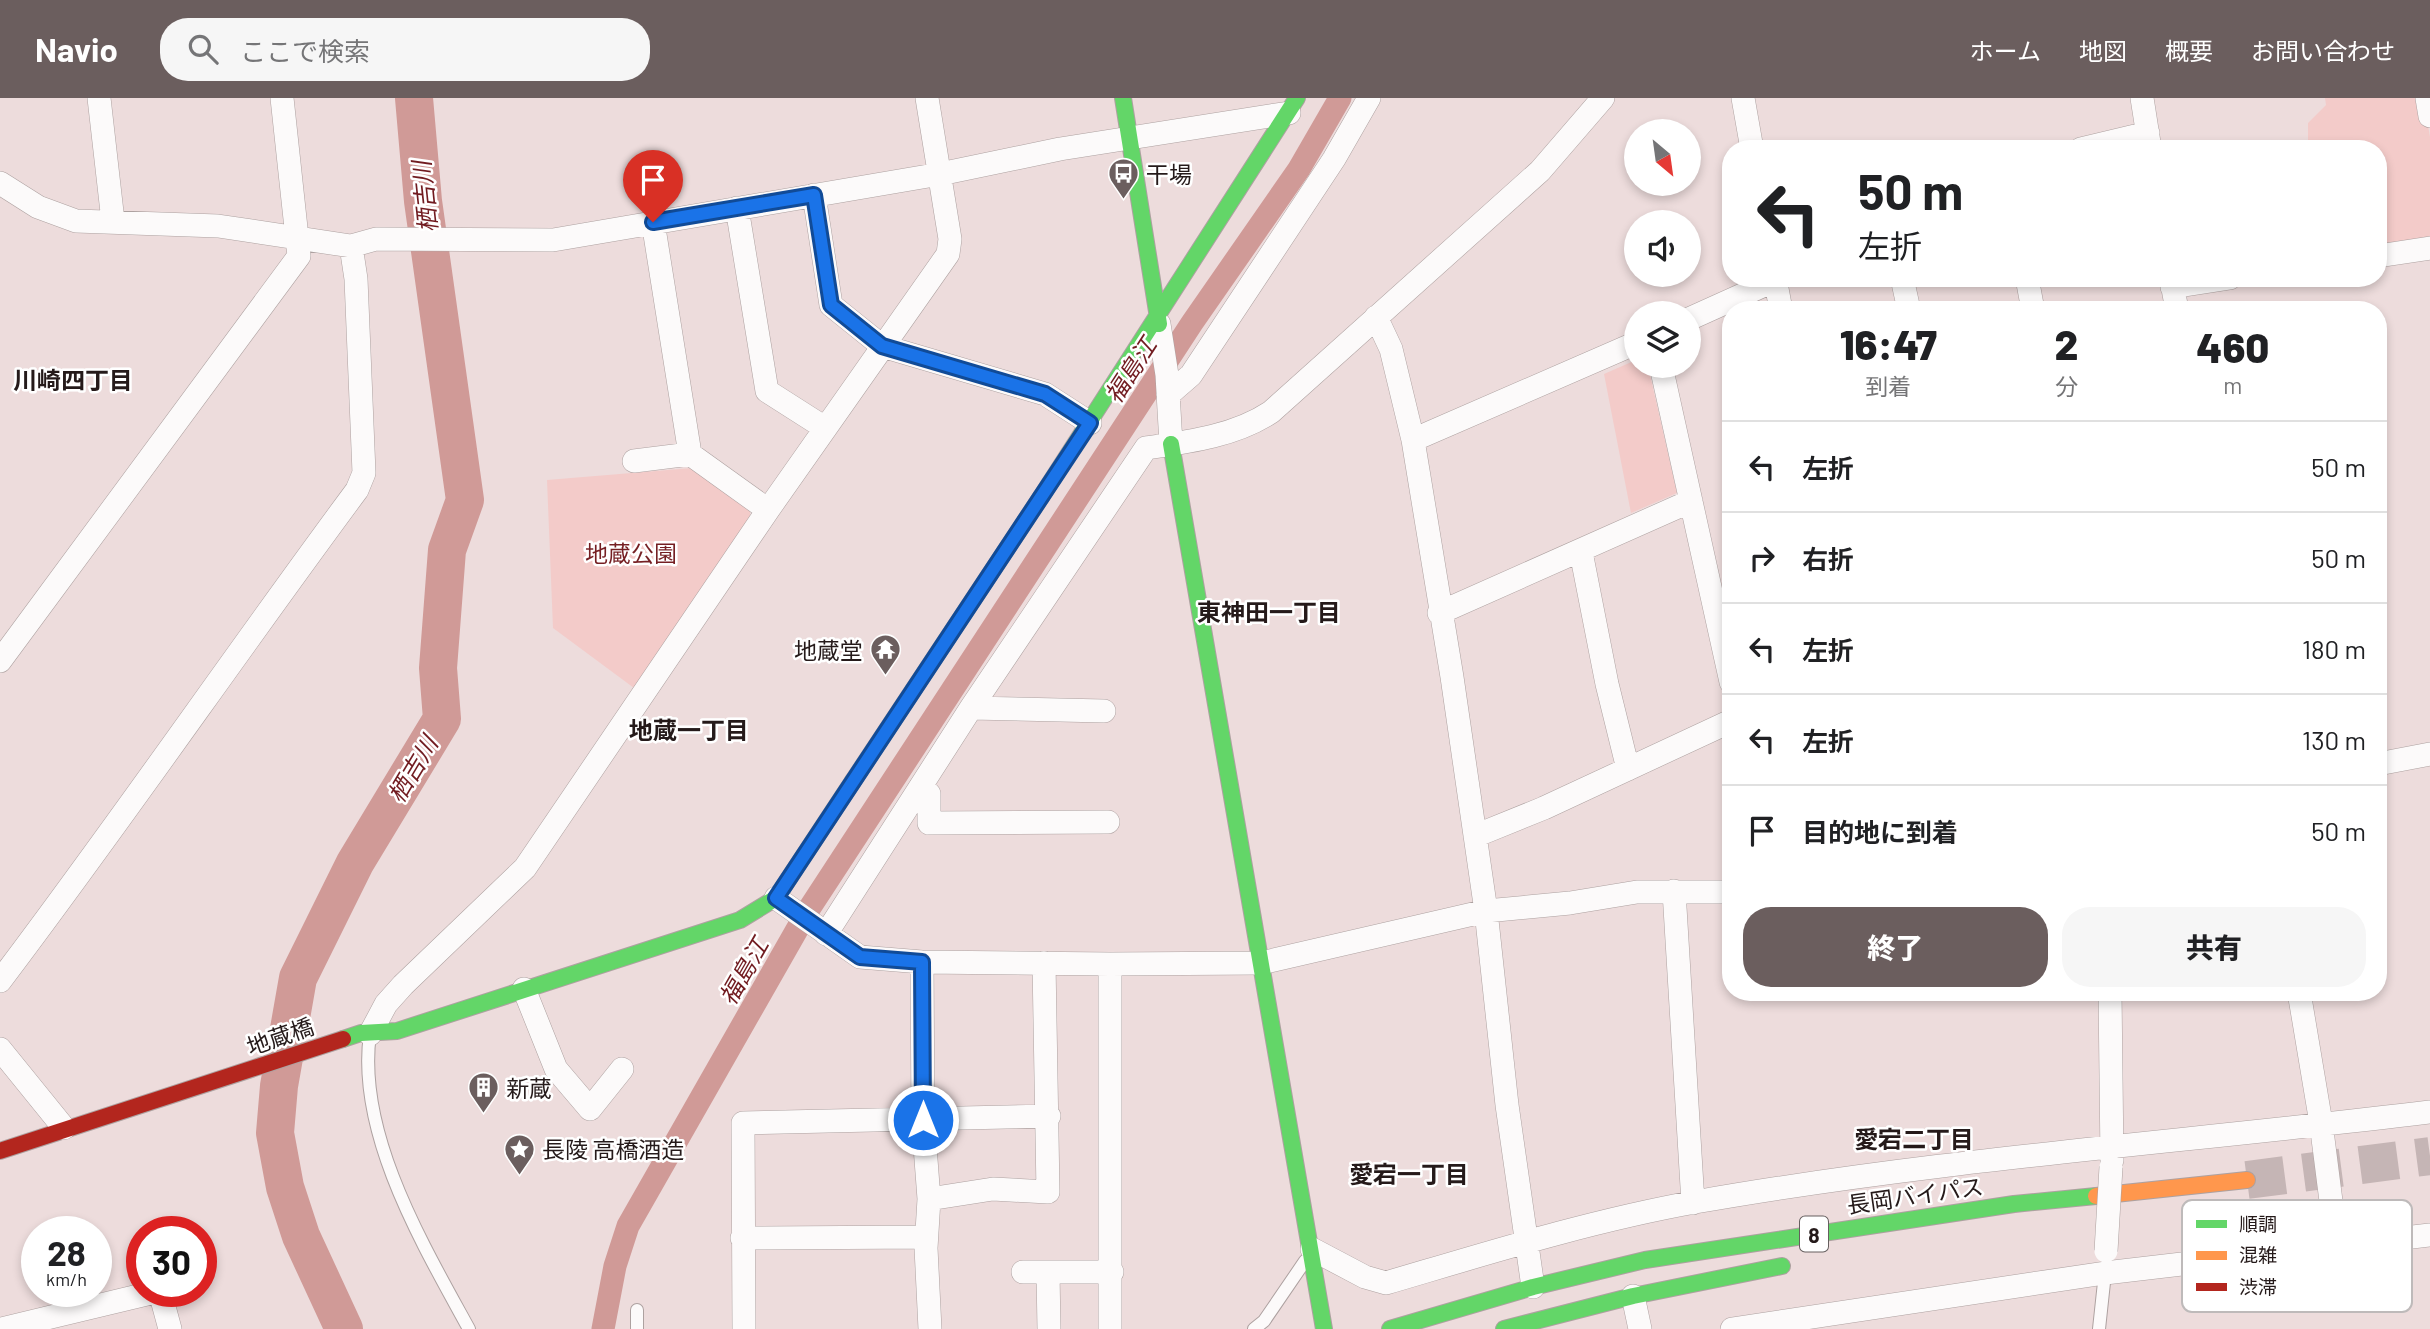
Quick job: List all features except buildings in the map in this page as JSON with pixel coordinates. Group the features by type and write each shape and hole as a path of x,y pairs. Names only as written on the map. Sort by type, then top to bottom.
{"main road":[{"path":"1123,98 1158,318"},
{"path":"783,903 1293,105"},
{"path":"1171,444 1324,1329"},
{"name":"地蔵橋","path":"0,1151 64,1128 365,1033 397,1031 740,920 783,903"},
{"name":"長岡バイパス","path":"1390,1329 1533,1287 1645,1260 2014,1204 2247,1180"},
{"path":"2097,1220 2125,1217"},
{"name":"8","path":"1504,1329 1633,1296 1803,1262"}],"street":[{"path":"99,98 113,221"},
{"path":"0,661 299,256 282,98"},
{"path":"365,1033 403,985 525,868 768,510 948,254 950,239 927,98"},
{"path":"1168,385 1191,375 1334,159 1369,98"},
{"path":"822,931 1146,448 1227,432 1258,421 1540,171 1603,98"},
{"path":"1743,98 1750,140"},
{"path":"2142,98 2149,140"},
{"path":"2427,98 2430,116"},
{"path":"0,183 38,206 76,222 218,226 351,246 376,239 553,240 940,174 1060,149 1130,140 1293,105"},
{"path":"814,195 831,305 882,346 1045,394 1090,423"},
{"path":"737,208 767,391 825,428"},
{"path":"653,222 690,454"},
{"path":"0,981 112,833 261,620 357,490 364,472 356,279 351,246"},
{"path":"2387,255 2430,248"},
{"path":"1729,301 1759,287"},
{"path":"1701,314 1722,304"},
{"path":"1376,317 1391,349 1413,440 1439,613 1452,677 1486,911 1507,1105 1533,1287"},
{"path":"1158,318 1168,385 1171,444"},
{"path":"1413,440 1624,348"},
{"path":"1664,378 1722,641"},
{"path":"634,461 690,454 768,510"},
{"path":"1439,613 1691,501"},
{"path":"1581,552 1607,684 1628,769"},
{"path":"971,708 1104,711"},
{"path":"1475,836 1544,808 1722,725"},
{"path":"2387,762 2430,754"},
{"path":"921,786 929,794 929,823 1108,822"},
{"path":"1674,891 1693,1203"},
{"path":"783,903 860,957 922,962 1110,964 1261,962 1486,911 1570,903 1637,892 1722,892"},
{"path":"922,962 923,1120 929,1199 926,1237 930,1329"},
{"path":"929,1199 993,1189 1048,1192 1049,1116 1044,963"},
{"path":"1110,964 1110,1329"},
{"path":"524,989 556,1069 590,1109 622,1069"},
{"path":"2105,1262 2112,1157 2110,1001"},
{"path":"2300,1001 2321,1123 2331,1200"},
{"path":"0,1049 64,1128"},
{"path":"1312,1249 1365,1277 1386,1283 1526,1242 1693,1203 1830,1180 2112,1157 2321,1123 2430,1112"},
{"path":"744,1329 743,1123 1049,1116"},
{"path":"2412,1237 2430,1234"},
{"path":"742,1238 926,1237"},
{"path":"1732,1329 2105,1262 2182,1257"},
{"path":"1023,1272 1112,1272"},
{"path":"1048,1273 1049,1329"},
{"path":"1633,1296 1640,1329"},
{"path":"1,1329 126,1299"},
{"path":"164,1307 170,1329"}],"lane":[{"path":"365,1033 366,1064 380,1139 409,1214 469,1329"},
{"path":"1254,1329 1275,1305 1312,1249"},
{"path":"2099,1329 2105,1262"},
{"path":"637,1310 637,1329"}],"green space":[{"path":"2325,98 2423,98 2430,137 2430,242 2387,249 2387,140 2308,140 2308,123 2326,105"},
{"path":"1624,365 1624,378 1651,378 1677,493 1631,513 1604,374"},
{"name":"地蔵公園","path":"692,468 750,506 750,520 634,688 553,628 547,480"}],"waterway":[{"name":"栖吉川","path":"344,1329 301,1236 285,1187 275,1133 279,1086 298,978 355,863 442,719 438,668 447,550 465,500 423,201 414,98"},
{"name":"福島江","path":"603,1329 615,1266 628,1226 807,912 1192,323 1299,169 1340,98"}],"tunnel":[{"path":"2247,1180 2430,1156"}],"traffic: fast":[{"path":"1123,98 1159,324"},
{"path":"1041,497 1297,98"},
{"path":"1171,444 1324,1329"},
{"path":"343,1039 361,1033 397,1031 740,920 776,898 853,781"},
{"path":"1390,1329 1533,1287 1645,1260 2014,1204 2096,1196"},
{"path":"1504,1329 1633,1296 1782,1266"}],"traffic: slow":[{"path":"853,781 1041,497"},
{"path":"2096,1196 2247,1180"}],"traffic: jam":[{"path":"0,1151 343,1039"}],"place":[{"name":"干場","path":"1123,201"},
{"name":"地蔵堂","path":"886,677"},
{"name":"新蔵","path":"483,1115"},
{"name":"長陵 高橋酒造","path":"519,1176"}],"district":[{"name":"川崎四丁目","path":"73,379"},
{"name":"東神田一丁目","path":"1269,611"},
{"name":"地蔵一丁目","path":"689,729"},
{"name":"愛宕二丁目","path":"1914,1138"},
{"name":"愛宕一丁目","path":"1409,1173"}],"route":[{"path":"653,222 814,195 831,305 882,346 1045,394 1090,423 776,898 860,957 922,962 923,1120"}]}
